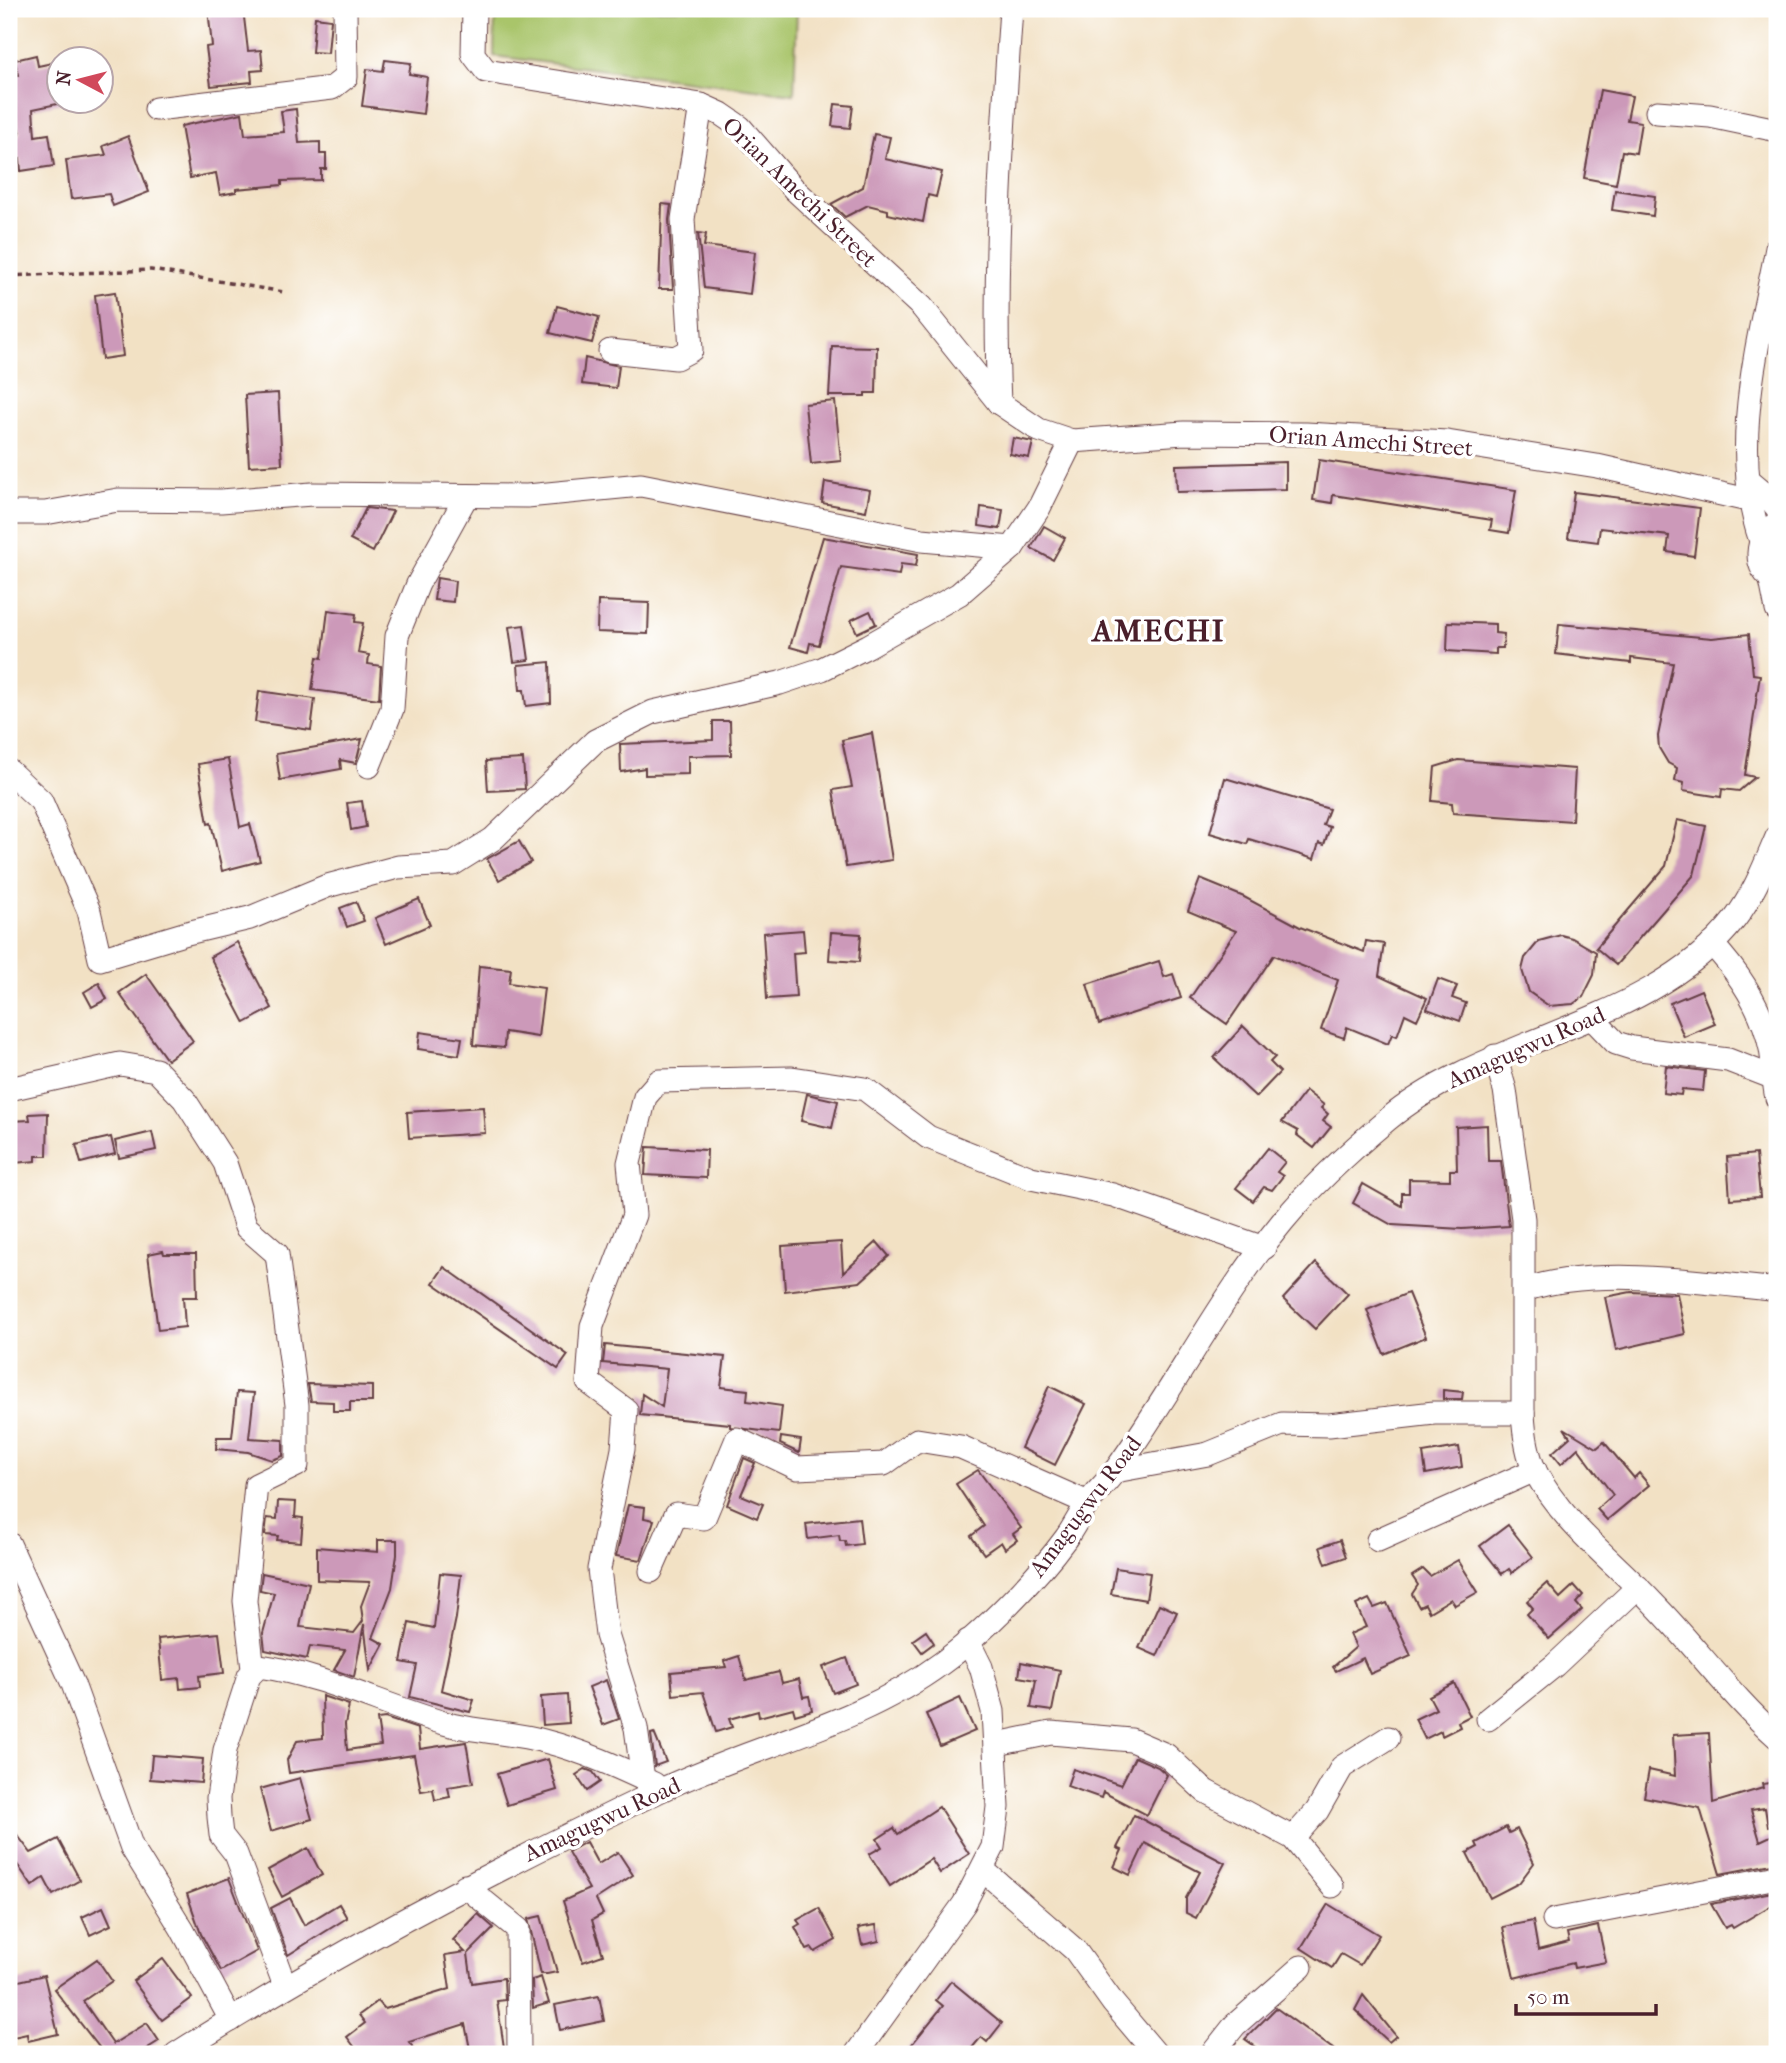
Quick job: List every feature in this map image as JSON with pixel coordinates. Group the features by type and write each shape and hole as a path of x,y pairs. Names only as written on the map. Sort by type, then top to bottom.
{"street":[{"path":"156,109 332,88 346,77 345,9"},
{"name":"Orian Amechi Street","path":"474,9 473,54 486,71 701,105 740,127 794,189 922,307 999,403 1039,429 1072,441 1184,433 1306,434 1447,442 1748,489"},
{"path":"999,403 997,351 1000,160 1011,9"},
{"path":"610,351 676,358 691,351 683,219 701,105"},
{"path":"1657,112 1710,116 1777,130"},
{"path":"1777,248 1770,318 1754,367 1747,439 1748,489 1761,541 1759,562 1774,582 1777,610"},
{"path":"9,771 41,801 89,911 100,959 187,933 250,918 327,886 398,867 453,864 493,839 595,741 653,712 780,683 822,669 959,594 1012,548 1039,508 1072,441"},
{"path":"9,513 45,513 118,500 221,501 312,494 527,496 641,485 932,542 1012,548"},
{"path":"1748,489 1767,495 1777,508"},
{"path":"369,766 392,709 397,636 418,584 466,497"},
{"path":"1761,541 1777,523"},
{"name":"Amagugwu Road","path":"176,2054 285,1986 653,1784 862,1710 942,1663 1040,1570 1088,1503 1115,1471 1264,1248 1324,1176 1391,1116 1495,1056 1592,1019 1668,976 1713,944 1750,898 1777,837"},
{"path":"1713,944 1738,977 1759,1013 1771,1050 1776,1085"},
{"path":"1592,1019 1616,1043 1632,1048 1728,1060 1776,1085"},
{"path":"1495,1056 1505,1090 1515,1147 1523,1219 1523,1413 1524,1433 1535,1470 1563,1511 1638,1587 1777,1737"},
{"path":"9,1089 120,1064 156,1070 184,1099 225,1163 246,1227 277,1254 297,1405 297,1465 256,1485 245,1601 254,1669 225,1749 218,1798 221,1835 236,1854 285,1986"},
{"path":"653,1784 607,1635 599,1569 623,1449 626,1410 588,1382 592,1326 634,1215 629,1163 645,1097 659,1081 792,1078 865,1089 928,1137 1018,1173 1113,1195 1264,1248"},
{"path":"1525,1290 1563,1280 1633,1279 1777,1290"},
{"path":"1115,1471 1208,1454 1282,1424 1329,1425 1434,1413 1523,1413"},
{"path":"651,1571 676,1514 704,1518 737,1439 797,1468 884,1464 917,1440 961,1447 1088,1503"},
{"path":"1378,1540 1535,1470"},
{"path":"9,1544 73,1684 132,1848 183,1929 231,2020"},
{"path":"1488,1719 1565,1657 1638,1587"},
{"path":"856,2054 964,1904 983,1870 996,1831 997,1744 987,1687 968,1641"},
{"path":"254,1669 259,1666 270,1667 321,1680 457,1727 499,1731 544,1741 610,1763 653,1784"},
{"path":"997,1744 1051,1733 1131,1740 1166,1755 1205,1791 1293,1838 1332,1886"},
{"path":"1293,1838 1317,1811 1342,1767 1388,1738"},
{"path":"983,1870 1075,1950 1113,2003 1156,2054"},
{"path":"1554,1920 1777,1877"},
{"path":"465,1886 518,1930 519,2054"},
{"path":"1212,2054 1235,2025 1301,1967"}],"path":[{"path":"9,276 151,270 284,292"}],"green space":[{"path":"495,9 797,9 794,94 494,56"}],"building":[{"path":"208,9 243,9 248,51 261,50 263,70 251,71 252,82 211,86 206,47 212,46"},
{"path":"315,17 331,19 328,53 312,52"},
{"path":"36,55 38,66 46,64 46,106 33,109 35,136 49,134 54,166 21,171 20,159 9,161 9,142 17,141 16,135 20,134 12,103 9,104 9,77 18,75 15,60"},
{"path":"385,60 411,63 409,74 427,77 423,114 362,106 367,69 383,71"},
{"path":"1600,90 1632,96 1627,120 1641,122 1636,153 1622,151 1616,184 1584,178"},
{"path":"835,104 853,106 850,128 832,126"},
{"path":"296,109 299,143 320,142 320,154 326,154 326,169 321,169 321,180 282,181 282,185 236,189 236,192 220,195 216,173 190,178 181,126 242,113 245,135 284,132 281,111"},
{"path":"874,134 890,137 885,159 942,172 936,197 928,195 923,222 888,214 888,210 868,205 845,217 831,204 863,187"},
{"path":"128,136 149,192 113,206 109,194 71,199 66,160 106,155 103,146"},
{"path":"1615,190 1655,196 1653,216 1612,210"},
{"path":"662,204 671,205 669,220 673,289 659,289"},
{"path":"698,233 706,234 704,246 755,252 750,294 704,288"},
{"path":"115,292 123,356 102,359 95,295"},
{"path":"557,306 599,317 592,343 550,333"},
{"path":"832,346 877,347 876,393 865,393 865,396 829,396"},
{"path":"585,358 619,366 616,388 582,384"},
{"path":"278,393 282,464 249,466 245,395"},
{"path":"835,401 841,461 811,464 805,404"},
{"path":"1013,438 1033,442 1029,458 1010,454"},
{"path":"1319,460 1516,490 1509,533 1490,530 1492,520 1333,495 1332,503 1313,500"},
{"path":"1286,462 1286,489 1177,492 1176,465"},
{"path":"825,482 870,490 866,511 822,503"},
{"path":"1574,492 1700,508 1694,556 1667,552 1669,536 1600,528 1598,542 1568,538"},
{"path":"981,507 1003,510 1000,529 979,526"},
{"path":"366,508 393,511 373,552 350,540"},
{"path":"1044,526 1065,538 1053,560 1031,548"},
{"path":"823,537 918,554 916,566 901,564 899,575 841,567 819,645 810,643 808,652 790,647"},
{"path":"437,578 455,581 453,602 434,600"},
{"path":"598,601 649,603 648,634 597,632"},
{"path":"328,610 356,614 355,622 363,623 358,653 369,655 368,664 381,666 379,699 312,690 317,657 322,658"},
{"path":"870,611 876,624 857,633 851,620"},
{"path":"1448,622 1495,624 1495,633 1504,634 1503,648 1496,648 1496,654 1447,651"},
{"path":"1559,624 1712,638 1749,634 1753,674 1760,675 1745,775 1755,777 1739,791 1722,789 1721,797 1683,791 1684,783 1675,781 1677,768 1668,763 1659,748 1658,736 1673,663 1631,658 1631,663 1556,654"},
{"path":"524,625 529,660 514,662 509,627"},
{"path":"550,662 551,703 526,706 524,690 520,690 518,665"},
{"path":"259,691 315,699 311,730 255,722"},
{"path":"713,721 730,721 731,755 688,756 688,774 645,775 645,768 621,772 620,744 713,740"},
{"path":"872,733 892,860 846,867 833,790 852,787 842,740"},
{"path":"362,739 356,763 340,760 341,769 280,780 276,754"},
{"path":"228,759 240,827 250,824 260,861 222,871 211,823 208,824 198,764"},
{"path":"523,759 525,789 488,791 486,761"},
{"path":"1458,760 1575,769 1572,821 1453,813 1452,803 1432,801 1435,767"},
{"path":"1225,778 1329,809 1323,825 1330,827 1324,845 1319,843 1314,859 1249,839 1247,844 1210,833"},
{"path":"362,801 366,827 351,830 347,803"},
{"path":"1677,820 1706,826 1694,875 1616,965 1596,948 1666,866"},
{"path":"519,841 531,862 499,880 487,859"},
{"path":"1200,879 1244,897 1300,927 1364,952 1366,941 1384,944 1379,976 1427,998 1417,1020 1405,1014 1397,1036 1392,1034 1388,1044 1347,1027 1344,1038 1321,1030 1338,980 1274,955 1227,1024 1190,998 1236,931 1188,911"},
{"path":"419,899 430,925 386,944 375,918"},
{"path":"356,902 364,921 347,927 340,908"},
{"path":"803,930 805,952 793,953 796,997 767,999 763,933"},
{"path":"831,932 861,934 859,962 829,960"},
{"path":"1561,935 1572,938 1596,952 1594,975 1583,997 1573,1004 1549,1006 1529,992 1522,970 1525,958 1539,941"},
{"path":"237,942 272,1008 245,1023 210,957"},
{"path":"1159,961 1164,977 1173,974 1181,998 1099,1024 1087,984"},
{"path":"479,966 511,969 509,983 544,988 538,1037 505,1032 504,1048 473,1045"},
{"path":"146,974 193,1041 167,1060 119,993"},
{"path":"1438,979 1457,986 1452,998 1466,1003 1460,1021 1427,1009"},
{"path":"99,983 107,999 92,1007 84,992"},
{"path":"1701,990 1715,1024 1684,1037 1670,1003"},
{"path":"1243,1026 1275,1057 1270,1062 1280,1072 1256,1097 1214,1058"},
{"path":"420,1032 462,1038 459,1055 418,1049"},
{"path":"1666,1066 1705,1071 1703,1091 1682,1089 1681,1095 1663,1093"},
{"path":"1306,1091 1324,1105 1321,1108 1328,1114 1323,1121 1331,1127 1314,1148 1297,1135 1298,1131 1282,1122"},
{"path":"807,1094 838,1101 832,1128 801,1121"},
{"path":"483,1107 485,1133 409,1138 407,1112"},
{"path":"48,1113 47,1156 36,1156 36,1161 14,1163 11,1121 30,1120 29,1114"},
{"path":"1487,1125 1488,1161 1501,1161 1509,1226 1462,1229 1392,1225 1353,1203 1363,1184 1402,1206 1402,1193 1409,1193 1409,1179 1450,1180 1450,1170 1457,1170 1456,1127"},
{"path":"152,1132 156,1150 119,1158 115,1141"},
{"path":"111,1137 115,1154 81,1163 76,1145"},
{"path":"647,1147 707,1150 706,1178 645,1175"},
{"path":"1268,1148 1285,1162 1277,1172 1283,1176 1272,1190 1264,1187 1253,1201 1236,1188"},
{"path":"1756,1154 1760,1197 1730,1199 1727,1157"},
{"path":"841,1242 843,1273 877,1242 889,1256 860,1282 785,1291 782,1246"},
{"path":"163,1251 164,1254 196,1254 197,1297 183,1297 185,1327 158,1330 148,1254"},
{"path":"1316,1263 1348,1294 1315,1329 1283,1299"},
{"path":"444,1267 568,1355 558,1369 433,1283"},
{"path":"1631,1292 1677,1294 1685,1334 1616,1350 1605,1297"},
{"path":"1408,1293 1426,1337 1384,1354 1367,1310"},
{"path":"605,1345 725,1357 721,1387 748,1390 747,1401 782,1406 779,1433 730,1427 730,1424 640,1415 642,1394 662,1407 667,1369 603,1363"},
{"path":"308,1384 372,1386 372,1402 350,1402 350,1411 333,1411 333,1402 311,1401"},
{"path":"1049,1386 1086,1404 1055,1465 1021,1448"},
{"path":"1443,1390 1463,1392 1462,1399 1443,1399"},
{"path":"237,1392 254,1393 249,1438 283,1440 283,1456 272,1460 248,1452 216,1449 217,1437 232,1437"},
{"path":"1564,1428 1597,1448 1604,1442 1634,1478 1639,1473 1649,1485 1607,1520 1597,1509 1613,1495 1578,1448 1561,1464 1552,1453 1570,1437"},
{"path":"781,1437 801,1440 799,1453 780,1444"},
{"path":"1459,1447 1462,1467 1426,1474 1423,1453"},
{"path":"744,1458 755,1463 741,1495 763,1504 757,1518 727,1505"},
{"path":"978,1470 1021,1528 1013,1534 1017,1540 1005,1549 1001,1542 984,1554 971,1536 984,1526 956,1484"},
{"path":"278,1501 296,1502 295,1517 303,1518 301,1542 277,1540 278,1536 265,1535 267,1518 277,1519"},
{"path":"628,1505 645,1507 644,1518 654,1520 641,1560 616,1556"},
{"path":"859,1518 862,1544 846,1546 845,1541 840,1541 839,1535 808,1539 806,1524"},
{"path":"1508,1525 1533,1557 1512,1573 1509,1569 1502,1574 1480,1546"},
{"path":"378,1540 397,1540 397,1555 392,1588 373,1638 384,1644 370,1670 364,1624 354,1677 334,1670 345,1650 310,1646 307,1659 265,1650 263,1633 274,1593 260,1590 262,1573 309,1583 300,1627 354,1633 363,1621 361,1606 370,1582 317,1580 317,1547 378,1552"},
{"path":"1340,1540 1346,1557 1326,1564 1320,1547"},
{"path":"1458,1560 1478,1592 1455,1605 1451,1599 1429,1612 1425,1604 1419,1607 1412,1594 1418,1585 1412,1576 1423,1569 1430,1576"},
{"path":"1116,1568 1150,1573 1146,1600 1111,1594"},
{"path":"440,1573 461,1575 456,1618 441,1690 474,1700 470,1712 410,1697 417,1665 401,1662 409,1623 434,1628"},
{"path":"1547,1583 1560,1598 1574,1585 1583,1595 1576,1603 1582,1610 1549,1639 1527,1614 1533,1608 1527,1601"},
{"path":"1369,1599 1374,1608 1387,1603 1411,1656 1370,1674 1363,1658 1336,1671 1333,1667 1356,1647 1350,1634 1366,1627 1356,1605"},
{"path":"1159,1604 1177,1612 1157,1656 1139,1648"},
{"path":"926,1631 934,1643 922,1652 913,1640"},
{"path":"219,1633 224,1673 199,1676 200,1687 180,1689 179,1678 162,1680 158,1639"},
{"path":"739,1656 746,1680 779,1672 782,1683 799,1679 803,1697 809,1696 812,1710 795,1715 793,1708 759,1717 758,1711 729,1719 732,1727 716,1732 703,1692 673,1695 671,1672 726,1667 724,1661"},
{"path":"847,1658 856,1684 833,1693 823,1667"},
{"path":"1021,1662 1060,1670 1052,1711 1031,1708 1036,1680 1019,1677"},
{"path":"606,1680 619,1719 603,1725 589,1687"},
{"path":"1454,1683 1470,1716 1458,1722 1460,1727 1442,1736 1441,1731 1425,1739 1415,1719 1436,1709 1429,1696"},
{"path":"567,1695 569,1723 543,1725 541,1697"},
{"path":"322,1696 349,1705 345,1724 347,1750 381,1745 377,1719 385,1718 418,1729 420,1749 466,1742 473,1783 448,1787 450,1797 435,1800 433,1789 421,1791 414,1755 289,1773 287,1760 297,1741 323,1738"},
{"path":"960,1698 975,1731 940,1746 926,1714"},
{"path":"654,1733 666,1762 655,1766 651,1734"},
{"path":"1709,1733 1713,1803 1763,1788 1762,1784 1777,1782 1777,1826 1768,1827 1765,1808 1751,1810 1760,1841 1777,1833 1777,1863 1720,1874 1700,1808 1644,1797 1649,1770 1675,1776 1673,1735"},
{"path":"152,1755 203,1759 201,1783 150,1779"},
{"path":"1135,1757 1158,1767 1167,1775 1147,1815 1103,1792 1101,1798 1067,1786 1073,1769 1121,1785"},
{"path":"548,1759 557,1790 507,1805 497,1774"},
{"path":"585,1769 593,1772 600,1782 587,1791 576,1775"},
{"path":"300,1778 312,1819 271,1831 260,1789"},
{"path":"939,1807 969,1854 940,1873 931,1859 890,1886 869,1854 882,1847 877,1839 894,1828 898,1834"},
{"path":"1134,1815 1225,1863 1196,1918 1186,1913 1186,1898 1200,1872 1145,1843 1130,1875 1114,1867 1122,1850 1117,1848"},
{"path":"9,1824 31,1853 58,1839 80,1880 53,1895 44,1878 32,1886 17,1864 9,1869"},
{"path":"1506,1827 1509,1833 1517,1829 1534,1863 1519,1883 1490,1898 1467,1853 1478,1847 1476,1843"},
{"path":"586,1842 598,1864 618,1852 633,1875 596,1899 603,1914 592,1920 603,1955 583,1962 563,1901 589,1889 568,1852"},
{"path":"308,1848 322,1875 282,1897 268,1870"},
{"path":"229,1878 257,1951 221,1971 201,1934 187,1894"},
{"path":"1777,1891 1777,1902 1733,1928 1731,1925 1725,1928 1711,1904"},
{"path":"290,1898 304,1925 339,1904 347,1918 288,1955 271,1908"},
{"path":"1328,1904 1379,1935 1360,1965 1341,1954 1332,1968 1301,1948"},
{"path":"103,1907 111,1925 90,1935 82,1917"},
{"path":"819,1908 836,1940 815,1952 812,1948 807,1950 795,1927 800,1924 797,1920"},
{"path":"478,1914 494,1928 468,1954 472,1983 504,1978 505,2000 497,2001 505,2054 471,2054 465,2024 409,2042 418,2054 360,2054 347,2037 365,2023 359,2015 378,2001 385,2009 450,1989 445,1955 465,1952 453,1940"},
{"path":"541,1916 557,1972 547,1974 541,1974 528,1919"},
{"path":"1533,1921 1538,1950 1569,1942 1567,1933 1598,1926 1606,1962 1574,1968 1573,1963 1514,1978 1503,1927"},
{"path":"876,1925 879,1941 862,1945 858,1928"},
{"path":"97,1959 112,1981 83,2001 113,2044 147,2023 159,2041 138,2054 96,2054 102,2051 54,1989"},
{"path":"163,1959 192,1998 162,2020 133,1981"},
{"path":"44,1975 58,2034 28,2041 27,2034 9,2038 9,1987 16,1985 15,1982"},
{"path":"541,1977 549,2003 533,2008 532,1980"},
{"path":"951,1981 1002,2023 987,2042 981,2037 967,2054 904,2054 943,2006 936,2000"},
{"path":"1363,1995 1396,2036 1389,2042 1355,2010"},
{"path":"599,1996 604,2021 560,2030 555,2005"},
{"path":"1276,2008 1340,2054 1266,2054 1245,2039"}],"district":[{"name":"AMECHI","path":"1159,631"}]}
